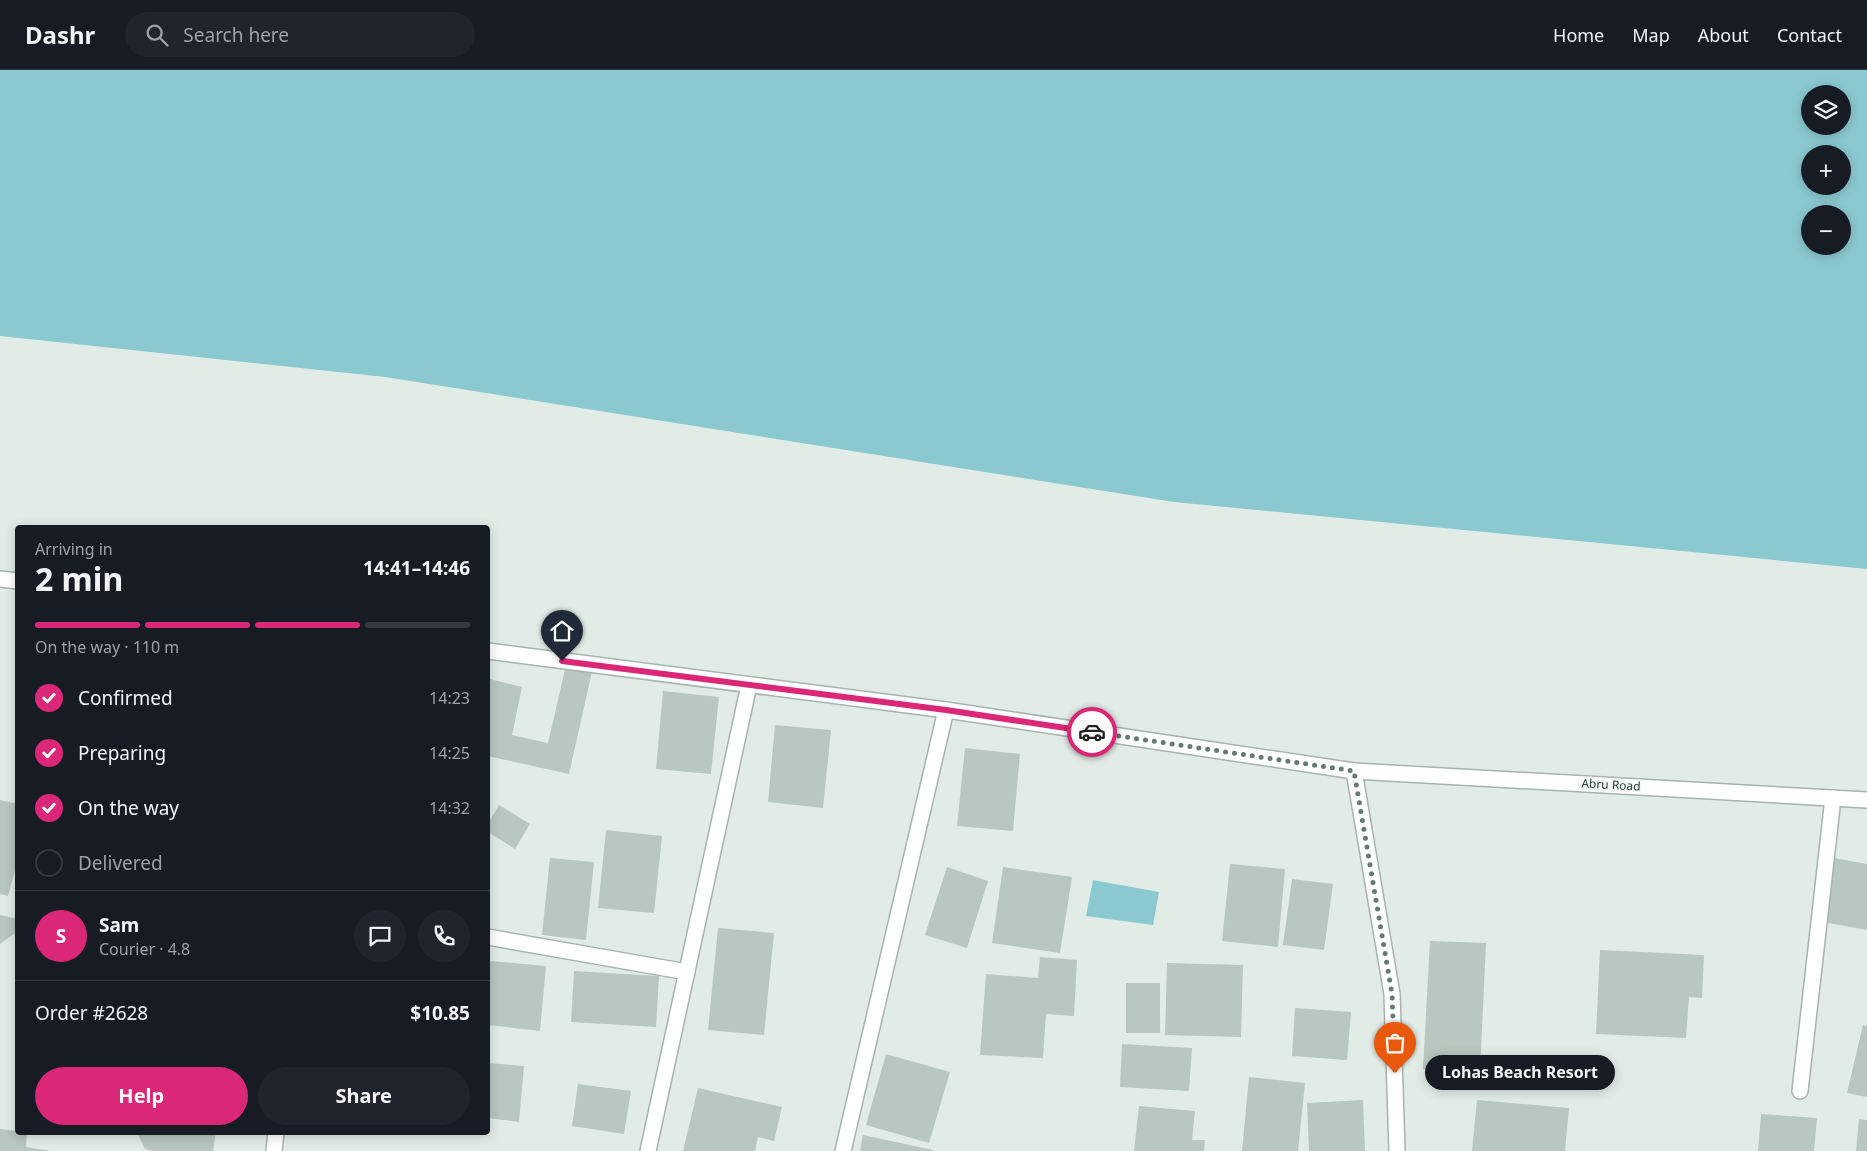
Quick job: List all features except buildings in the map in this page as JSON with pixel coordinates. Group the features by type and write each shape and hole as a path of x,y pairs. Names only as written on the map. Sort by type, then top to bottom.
{"street":[{"path":"0,579 15,581"},
{"name":"Abru Road","path":"490,651 946,710 1354,771 1867,800"},
{"path":"648,1151 749,685"},
{"path":"843,1151 946,710"},
{"path":"1354,771 1392,994 1397,1151"},
{"path":"1800,1092 1833,798"},
{"path":"490,937 687,972"},
{"path":"274,1151 276,1135"}],"water":[{"path":"0,70 1867,70 1867,569 1174,502 385,377 0,336"},
{"path":"1093,880 1159,892 1153,925 1086,916"}],"way so far":[{"path":"1092,732 1354,771 1392,994 1395,1073"}],"place":[{"name":"Lohas Beach Resort","path":"1395,1073"}],"route":[{"path":"562,661 946,710 1092,732"}]}
